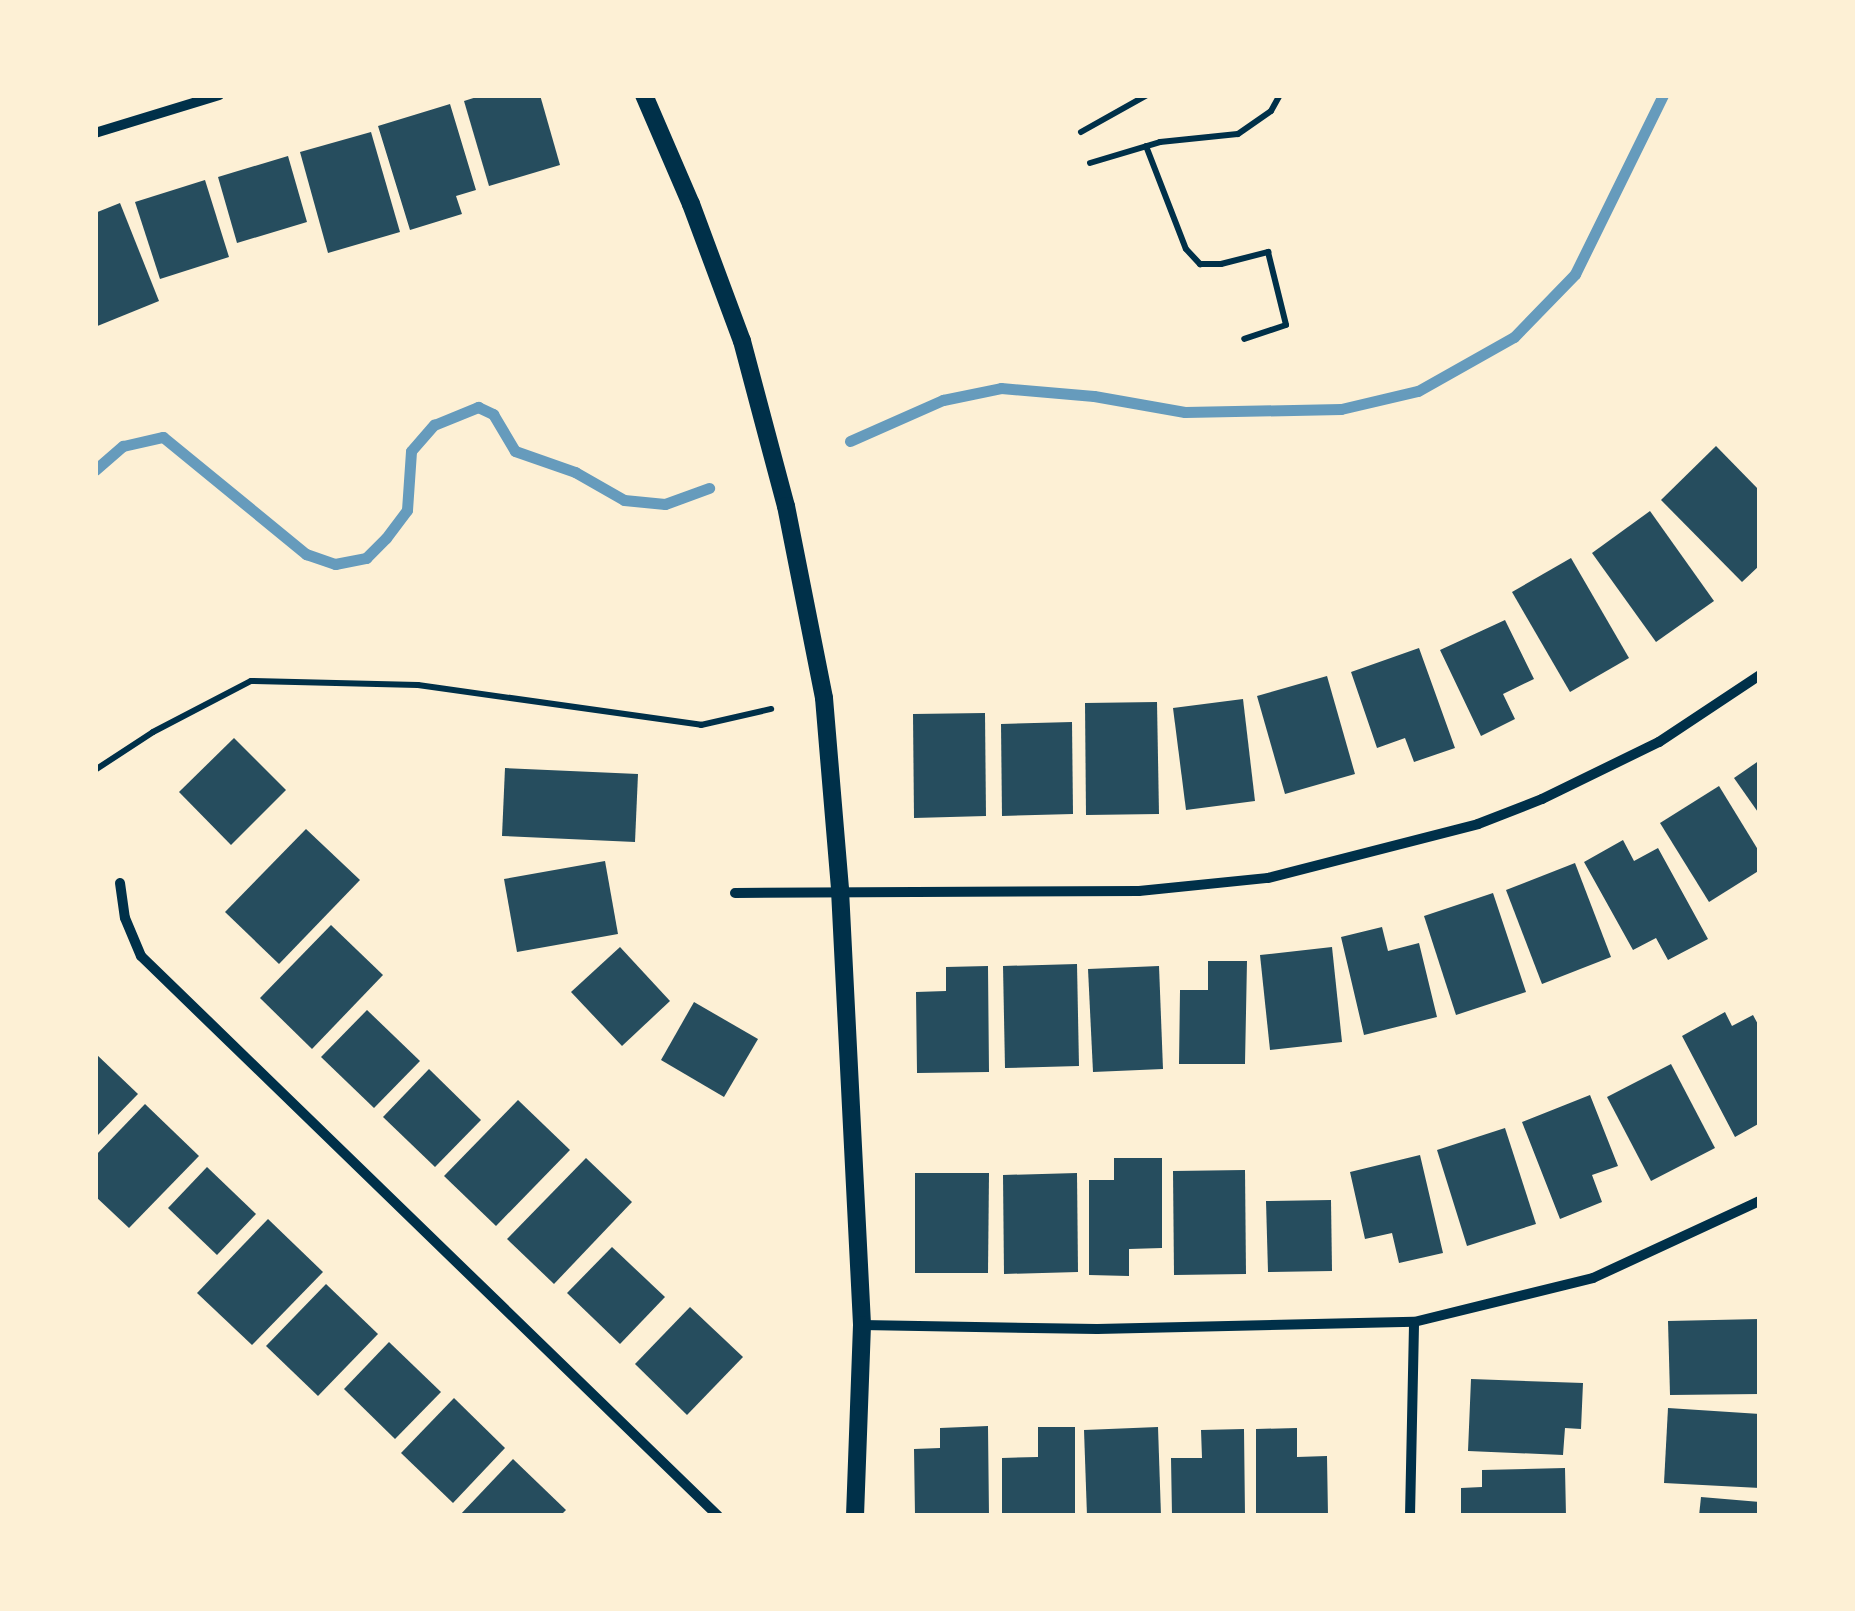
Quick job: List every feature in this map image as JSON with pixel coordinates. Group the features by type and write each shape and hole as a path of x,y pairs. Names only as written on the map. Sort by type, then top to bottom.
{"street":[{"path":"95,134 219,95"},
{"path":"644,95 726,294 786,506 824,698 840,890 862,1325 855,1516"},
{"path":"734,893 1139,891 1285,874 1478,824 1542,799 1658,742 1760,676"},
{"path":"120,883 126,918 140,956 718,1516"},
{"path":"862,1325 1097,1329 1414,1322 1592,1278 1760,1200"},
{"path":"1410,1516 1414,1322"}],"path":[{"path":"1081,132 1148,95"},
{"path":"1090,163 1146,146 1238,134 1271,111 1280,95"},
{"path":"1146,146 1186,249 1200,264 1222,264 1268,252 1286,326 1244,340"},
{"path":"95,770 154,732 251,681 418,685 701,724 772,709"}],"building":[{"path":"483,95 540,95 560,165 489,186 464,101"},
{"path":"450,104 476,190 456,196 462,214 410,230 378,126"},
{"path":"371,132 400,232 328,253 300,152"},
{"path":"288,156 307,222 237,243 218,177"},
{"path":"205,180 229,257 160,279 135,202"},
{"path":"120,203 159,301 95,327 95,213"},
{"path":"1716,446 1760,491 1760,565 1742,582 1661,500"},
{"path":"1650,511 1714,601 1656,642 1592,553"},
{"path":"1571,558 1629,658 1570,692 1512,592"},
{"path":"1505,620 1534,679 1503,694 1515,719 1481,736 1440,650"},
{"path":"1419,648 1455,748 1414,762 1405,738 1377,748 1351,672"},
{"path":"1327,676 1355,774 1285,794 1257,696"},
{"path":"1243,699 1255,801 1186,810 1173,708"},
{"path":"1157,702 1159,814 1086,815 1085,703"},
{"path":"985,713 986,816 914,818 913,714"},
{"path":"1072,722 1073,814 1002,816 1001,724"},
{"path":"234,738 286,790 231,845 179,792"},
{"path":"1760,760 1760,815 1734,778"},
{"path":"505,768 638,774 635,842 502,836"},
{"path":"1719,786 1760,853 1760,870 1709,902 1660,823"},
{"path":"306,829 360,880 279,964 225,912"},
{"path":"1623,840 1634,861 1658,848 1708,939 1668,960 1656,938 1633,950 1584,862"},
{"path":"605,861 618,934 517,952 504,879"},
{"path":"1575,863 1611,957 1542,984 1506,890"},
{"path":"1493,893 1526,992 1456,1015 1424,916"},
{"path":"331,925 383,975 312,1049 260,998"},
{"path":"1382,927 1388,951 1419,943 1437,1017 1364,1035 1341,937"},
{"path":"620,947 670,1001 622,1046 571,992"},
{"path":"1332,947 1342,1042 1270,1050 1260,955"},
{"path":"1208,961 1247,961 1245,1064 1179,1064 1180,990 1208,990"},
{"path":"1077,964 1079,1066 1005,1068 1003,966"},
{"path":"988,966 989,1072 917,1073 916,992 946,991 946,967"},
{"path":"1159,966 1163,1069 1093,1072 1088,969"},
{"path":"694,1002 758,1039 724,1097 661,1060"},
{"path":"367,1010 420,1061 374,1108 321,1057"},
{"path":"1725,1012 1732,1026 1753,1015 1760,1028 1760,1123 1735,1137 1682,1036"},
{"path":"95,1053 138,1094 95,1138"},
{"path":"1671,1064 1715,1148 1651,1181 1607,1097"},
{"path":"429,1069 481,1120 435,1167 383,1117"},
{"path":"1590,1095 1618,1166 1592,1175 1602,1202 1560,1219 1522,1122"},
{"path":"518,1100 570,1150 496,1226 444,1176"},
{"path":"145,1104 199,1156 129,1228 95,1196 95,1156"},
{"path":"1505,1128 1536,1224 1467,1246 1437,1150"},
{"path":"1420,1155 1443,1253 1399,1263 1392,1233 1365,1239 1350,1172"},
{"path":"586,1158 632,1202 554,1284 507,1239"},
{"path":"1114,1158 1162,1158 1162,1248 1129,1249 1129,1276 1089,1275 1089,1180 1114,1180"},
{"path":"207,1167 256,1214 217,1255 168,1208"},
{"path":"1245,1170 1246,1274 1174,1275 1173,1171"},
{"path":"915,1173 989,1173 988,1273 915,1273"},
{"path":"1077,1173 1078,1272 1004,1274 1003,1175"},
{"path":"1331,1200 1332,1271 1268,1272 1266,1201"},
{"path":"268,1219 323,1272 252,1345 197,1293"},
{"path":"612,1247 665,1297 620,1344 567,1293"},
{"path":"326,1284 378,1334 318,1396 266,1346"},
{"path":"690,1307 743,1357 687,1415 635,1364"},
{"path":"1760,1319 1760,1394 1670,1395 1668,1321"},
{"path":"389,1342 441,1392 395,1439 344,1389"},
{"path":"1471,1379 1583,1383 1581,1429 1565,1428 1563,1455 1468,1451"},
{"path":"454,1398 505,1448 453,1503 401,1453"},
{"path":"1668,1408 1760,1414 1760,1488 1664,1483"},
{"path":"988,1426 989,1516 915,1516 914,1449 940,1448 940,1428"},
{"path":"1038,1427 1075,1427 1075,1516 1002,1516 1002,1458 1038,1457"},
{"path":"1158,1427 1161,1516 1087,1516 1084,1430"},
{"path":"1297,1428 1297,1457 1327,1456 1328,1516 1256,1516 1256,1429"},
{"path":"1244,1429 1245,1516 1172,1516 1171,1458 1202,1458 1201,1430"},
{"path":"513,1459 566,1510 560,1516 459,1516"},
{"path":"1565,1468 1566,1516 1461,1516 1461,1488 1482,1487 1482,1470"},
{"path":"1701,1497 1760,1502 1760,1516 1699,1516"}],"waterway":[{"path":"850,441 943,400 1001,388 1094,396 1185,412 1341,409 1418,391 1514,337 1575,274 1663,95"},
{"path":"95,470 123,446 163,437 306,554 335,564 366,558 407,510 411,451 434,425 478,407 493,414 515,451 575,472 624,500 665,504 709,488"}]}
